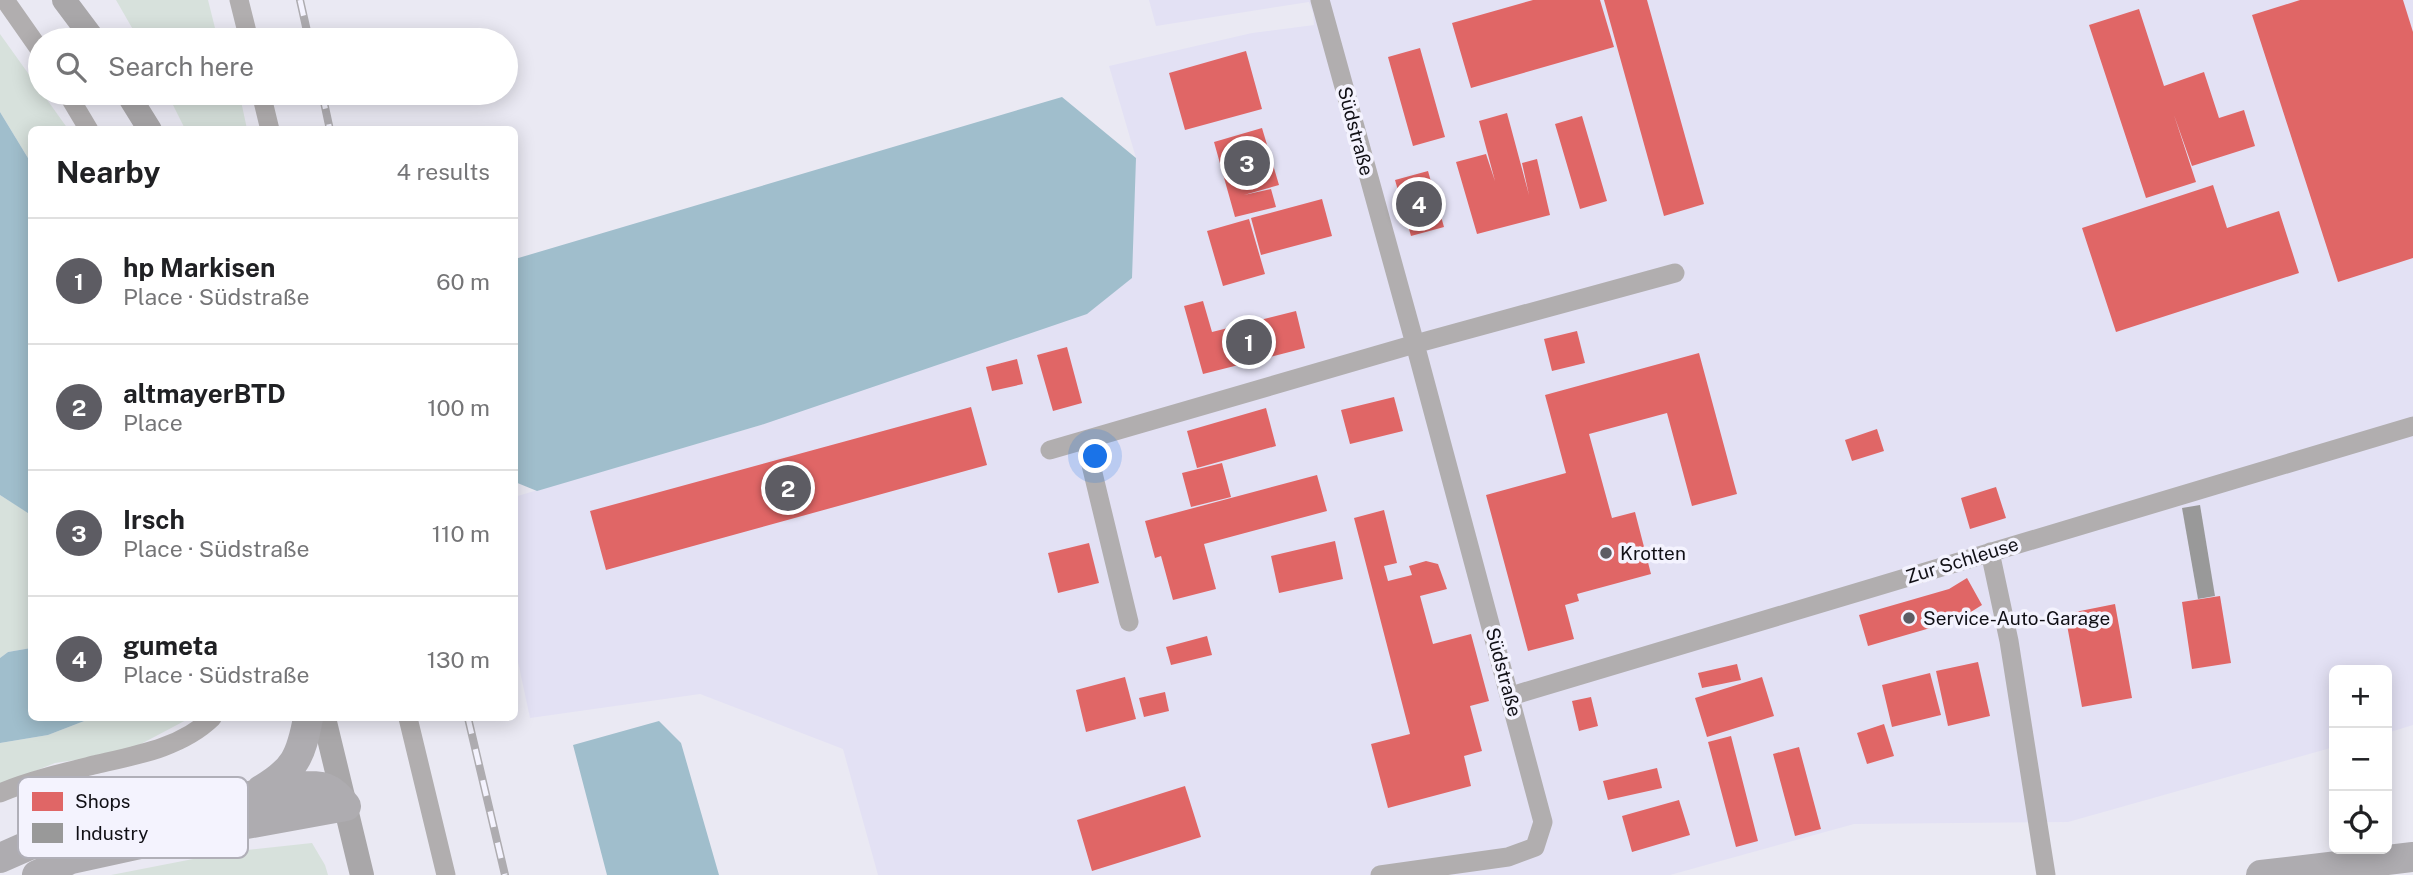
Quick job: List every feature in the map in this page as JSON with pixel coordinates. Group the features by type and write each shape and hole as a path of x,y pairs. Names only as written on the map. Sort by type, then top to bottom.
{"highway":[{"path":"252,795 283,777 293,764 302,744 307,721"},
{"path":"248,796 297,786 324,786 337,794 346,806 248,824"},
{"path":"0,859 18,851"},
{"path":"2261,875 2413,857"},
{"path":"37,875 75,858"}],"main road":[{"path":"64,0 85,28"},
{"path":"134,105 148,126"},
{"path":"325,721 362,875"}],"street":[{"path":"5,0 28,33"},
{"path":"239,0 246,28"},
{"name":"Südstraße","path":"1320,0 1511,696 1543,822 1535,847 1508,857 1380,875"},
{"path":"75,105 87,126"},
{"path":"264,105 269,126"},
{"path":"1050,450 1415,344 1675,273"},
{"name":"Zur Schleuse","path":"1511,696 2413,426"},
{"path":"1085,440 1129,622"},
{"path":"1990,552 2009,641 2046,875"},
{"path":"50,777 137,755 179,741 208,721"},
{"path":"409,721 446,875"},
{"path":"0,793 18,787"}],"shaded area":[{"path":"116,0 208,0 215,28 132,28"},
{"path":"1149,0 2413,0 2413,725 2392,731 2392,665 2329,665 2329,748 2068,822 1854,824 1670,875 878,875 843,749 700,694 530,718 518,662 518,496 761,425 1136,158 1109,66 1252,33 1314,25 1309,2 1156,26"},
{"path":"0,34 28,73 28,105 51,105 66,126 28,126 28,158 0,112"},
{"path":"1062,97 1136,158 1132,278 1087,314 761,425 537,491 518,483 518,258"},
{"path":"173,105 242,105 246,126 184,126"},
{"path":"0,112 28,158 28,513 0,495"},
{"path":"0,495 28,512 28,649 8,652 0,658"},
{"path":"28,649 28,721 84,721 48,735 0,743 0,658 8,652"},
{"path":"84,721 184,721 124,753 55,763 0,785 0,743 48,735"},
{"path":"659,721 681,743 719,875 607,875 573,745"},
{"path":"312,843 328,875 111,875 198,858 248,858 248,850"}],"building: Shops":[{"path":"1533,0 1600,0 1614,47 1471,88 1452,23"},
{"path":"1604,0 1647,0 1704,204 1664,216"},
{"path":"2300,0 2403,0 2413,32 2413,258 2338,282 2252,15"},
{"path":"2139,9 2164,86 2204,72 2219,118 2244,110 2255,146 2192,166 2174,115 2196,182 2146,198 2089,25"},
{"path":"1420,48 1445,137 1413,146 1388,57"},
{"path":"1246,51 1262,109 1185,130 1169,73"},
{"path":"1507,113 1529,195 1522,163 1537,159 1550,215 1477,234 1456,162 1486,154 1495,181 1479,121"},
{"path":"1582,116 1607,201 1580,209 1555,124"},
{"path":"1262,128 1279,185 1244,195 1271,189 1276,207 1235,217 1214,142"},
{"path":"1428,171 1444,227 1411,236 1395,180"},
{"path":"2213,185 2227,228 2279,211 2299,273 2116,332 2082,228"},
{"path":"1322,199 1332,236 1261,255 1251,218"},
{"path":"1249,219 1265,274 1223,286 1207,231"},
{"path":"1203,301 1212,332 1296,311 1305,348 1203,374 1184,306"},
{"path":"1577,331 1585,363 1552,371 1544,339"},
{"path":"1067,347 1082,403 1053,411 1037,355"},
{"path":"1699,353 1737,494 1692,506 1667,413 1589,434 1612,518 1635,512 1651,574 1577,594 1579,601 1565,605 1574,639 1528,651 1486,495 1566,473 1545,395"},
{"path":"1017,359 1023,384 992,391 986,367"},
{"path":"1394,397 1403,431 1350,444 1341,410"},
{"path":"971,407 987,465 606,570 590,511"},
{"path":"1266,408 1276,446 1197,468 1187,431"},
{"path":"1877,429 1884,451 1852,461 1845,440"},
{"path":"1222,463 1231,497 1191,507 1182,473"},
{"path":"1317,475 1327,511 1204,544 1216,589 1173,600 1161,556 1155,558 1145,521"},
{"path":"1996,487 2006,518 1970,529 1961,498"},
{"path":"1384,510 1397,563 1384,566 1388,581 1412,575 1409,566 1426,561 1438,564 1447,589 1420,596 1433,644 1471,634 1489,701 1470,706 1482,751 1464,756 1471,786 1388,808 1371,744 1410,734 1354,518"},
{"path":"1335,541 1343,579 1279,593 1271,556"},
{"path":"1089,543 1099,583 1058,593 1048,553"},
{"name":"Service-Auto-Garage","path":"1967,578 1982,605 1958,620 1868,646 1859,615 1949,589"},
{"path":"2220,596 2231,663 2192,669 2182,602"},
{"path":"2115,604 2132,698 2082,707 2065,614"},
{"path":"1207,636 1212,655 1171,665 1166,647"},
{"path":"1978,662 1990,716 1948,726 1936,671"},
{"path":"1737,664 1741,680 1702,688 1698,673"},
{"path":"1930,673 1941,715 1892,727 1882,685"},
{"path":"1125,677 1136,719 1086,732 1076,690"},
{"path":"1762,677 1774,716 1707,737 1695,698"},
{"path":"1165,692 1169,711 1144,717 1139,698"},
{"path":"1591,697 1598,726 1579,731 1572,701"},
{"path":"1884,724 1894,756 1867,764 1857,733"},
{"path":"1731,736 1758,841 1736,847 1708,742"},
{"path":"1799,747 1821,829 1795,836 1773,754"},
{"path":"1657,768 1662,788 1608,800 1603,781"},
{"path":"1185,786 1201,837 1092,871 1077,820"},
{"path":"1679,800 1690,835 1632,852 1622,816"}],"building: Industry":[{"path":"2200,505 2215,596 2198,599 2182,508"}],"railway":[{"path":"300,0 306,28"},
{"path":"325,105 329,126"},
{"path":"469,721 505,875"}],"place":[{"name":"Irsch","path":"1247,163"},
{"name":"gumeta","path":"1419,204"},
{"name":"hp Markisen","path":"1249,342"},
{"name":"altmayerBTD","path":"788,488"},
{"name":"Krotten","path":"1606,553"},
{"name":"Service-Auto-Garage","path":"1909,618"}]}
